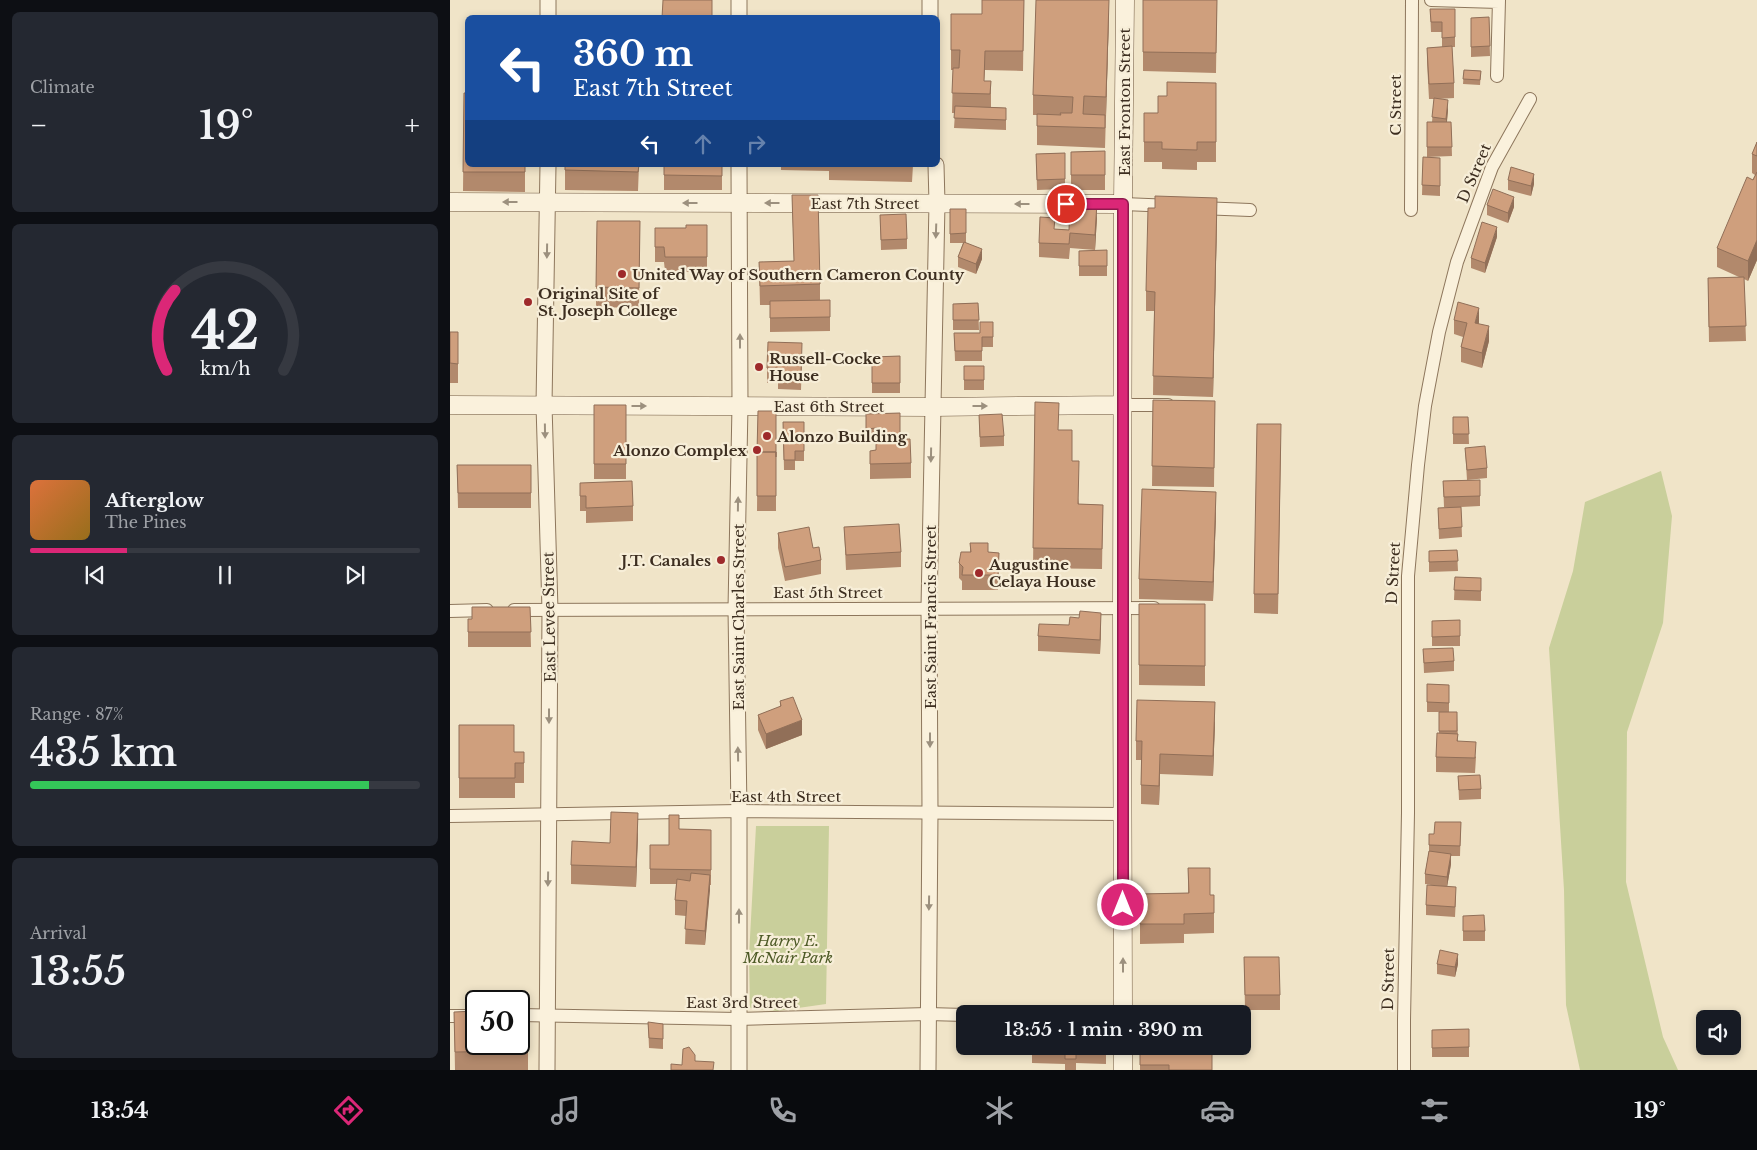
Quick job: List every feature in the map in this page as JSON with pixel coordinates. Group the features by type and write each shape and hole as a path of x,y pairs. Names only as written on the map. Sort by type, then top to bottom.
{"main road":[{"name":"East Fronton Street","path":"1123,1005 1122,609 1125,0"},
{"name":"East 7th Street","path":"450,202 1123,204"},
{"name":"East 6th Street","path":"450,405 932,407 1123,405"},
{"path":"1123,1055 1123,1070"}],"street":[{"path":"548,0 548,15"},
{"path":"739,0 739,15"},
{"path":"930,0 930,15"},
{"name":"C Street","path":"1411,210 1412,0"},
{"path":"1431,0 1499,1 1497,76"},
{"name":"D Street","path":"1404,1070 1408,803 1408,576 1425,406 1439,332 1457,262 1492,168 1530,99"},
{"name":"East Levee Street","path":"547,1070 550,610 544,405 548,167"},
{"name":"East Saint Charles Street","path":"739,167 740,406 736,609 739,811 739,1070"},
{"name":"East Saint Francis Street","path":"928,1070 929,608 937,203 936,167"},
{"name":"East 7th Street","path":"1123,204 1250,210"},
{"name":"East 6th Street","path":"1123,405 1180,405"},
{"name":"East 5th Street","path":"450,611 1169,608"},
{"name":"East 4th Street","path":"450,816 739,811 1123,814"},
{"name":"East 3rd Street","path":"530,1015 738,1019 956,1015"},
{"path":"450,1016 465,1016"}],"green space":[{"path":"1661,471 1672,516 1663,623 1627,732 1626,882 1663,1037 1678,1070 1580,1070 1566,1005 1564,890 1549,648 1573,571 1585,502"},
{"name":"Harry E. McNair Park","path":"756,826 829,826 826,1004 777,1011 750,1008 749,956"}],"building":[{"path":"663,0 712,0 712,15 662,15"},
{"path":"982,0 1024,0 1023,51 985,51 984,81 991,81 990,94 952,93 953,68 959,68 960,50 951,50 951,14 982,14"},
{"path":"1036,0 1109,0 1106,97 1084,96 1083,114 1105,115 1105,128 1037,126 1037,114 1061,115 1060,113 1072,113 1073,97 1033,95"},
{"path":"1143,0 1217,0 1216,53 1143,52"},
{"path":"1430,9 1455,9 1455,37 1442,38 1442,22 1431,22"},
{"path":"1489,17 1490,46 1471,47 1471,18"},
{"path":"1452,46 1454,83 1429,84 1427,48"},
{"path":"1464,70 1481,71 1480,80 1463,79"},
{"path":"1167,82 1216,83 1216,142 1197,142 1197,150 1162,149 1162,142 1144,142 1144,113 1158,113 1158,96 1167,96"},
{"path":"465,93 465,167 525,167 525,172 463,172"},
{"path":"1434,98 1448,100 1446,119 1432,117"},
{"path":"955,106 1006,108 1006,120 954,118"},
{"path":"1427,122 1451,122 1452,147 1427,147"},
{"path":"1757,142 1757,156 1752,154"},
{"path":"1105,151 1105,175 1071,175 1071,152"},
{"path":"1065,153 1065,179 1037,180 1036,154"},
{"path":"1423,157 1440,158 1440,186 1422,185"},
{"path":"565,167 639,167 638,172 565,170"},
{"path":"664,167 722,167 722,176 664,175"},
{"path":"1511,167 1534,174 1531,186 1508,180"},
{"path":"1757,172 1757,240 1748,261 1717,248 1747,177 1753,180"},
{"path":"1493,189 1514,197 1508,213 1487,205"},
{"path":"792,195 818,195 820,284 760,286 759,262 794,261"},
{"path":"1155,196 1217,198 1213,378 1153,376 1155,292 1146,291 1148,208 1155,208"},
{"path":"1070,200 1097,202 1095,235 1070,233 1069,244 1039,243 1040,217 1055,218 1054,229 1069,230"},
{"path":"950,209 966,209 966,233 950,234"},
{"path":"906,214 907,239 881,240 880,215"},
{"path":"597,221 640,221 639,288 596,287"},
{"path":"1482,222 1497,227 1485,263 1471,258"},
{"path":"686,225 707,225 707,257 665,257 664,247 655,247 655,228 686,228"},
{"path":"964,242 982,249 976,264 958,257"},
{"path":"1107,250 1107,266 1079,266 1079,251"},
{"path":"1744,277 1746,326 1709,327 1708,278"},
{"path":"830,300 830,317 770,318 770,301"},
{"path":"1458,302 1479,308 1475,323 1489,326 1482,353 1461,347 1467,323 1454,320"},
{"path":"978,303 979,320 953,320 953,304"},
{"path":"980,322 993,322 993,337 982,337 982,351 955,351 954,333 980,333"},
{"path":"450,332 458,332 458,364 450,363"},
{"path":"768,342 802,343 801,375 778,374 778,368 767,368"},
{"path":"900,356 900,383 872,383 872,357"},
{"path":"964,366 984,366 984,380 964,380"},
{"path":"1153,400 1215,401 1214,468 1152,466"},
{"path":"1035,402 1059,403 1058,430 1072,430 1072,461 1079,461 1078,504 1103,505 1102,549 1033,548"},
{"path":"594,405 626,405 626,464 594,464"},
{"name":"Alonzo Building","path":"758,411 776,411 776,452 757,452"},
{"path":"900,413 900,436 878,436 877,428 866,429 866,414"},
{"path":"1002,414 1004,436 980,437 979,415"},
{"path":"1453,417 1468,417 1469,434 1453,434"},
{"path":"783,422 804,422 804,451 795,451 795,460 784,460"},
{"path":"1257,424 1281,424 1278,594 1254,594"},
{"path":"910,439 911,463 870,464 870,451 876,450 876,440"},
{"path":"1485,446 1487,468 1467,470 1465,448"},
{"path":"757,452 776,452 776,496 757,496"},
{"path":"457,465 531,465 531,493 458,493"},
{"path":"1480,480 1480,496 1444,497 1443,481"},
{"path":"632,481 633,506 586,508 586,496 580,496 580,483"},
{"path":"1142,489 1216,492 1213,582 1139,579"},
{"path":"1461,507 1462,527 1439,529 1438,508"},
{"path":"899,524 901,552 846,555 844,527"},
{"path":"809,527 813,548 819,547 821,560 785,567 778,533"},
{"path":"970,543 988,543 988,552 999,553 998,575 962,575 963,567 959,563 961,552 971,552"},
{"path":"1457,550 1458,561 1429,562 1429,551"},
{"path":"1455,577 1481,578 1481,591 1454,590"},
{"path":"1139,604 1205,604 1205,666 1139,665"},
{"path":"472,607 530,607 531,632 468,632 468,619 472,619"},
{"path":"1080,611 1101,613 1100,640 1038,636 1039,624 1069,625 1070,617 1079,618"},
{"path":"1460,620 1460,636 1432,637 1432,621"},
{"path":"1453,648 1454,661 1424,663 1423,649"},
{"path":"1427,684 1449,685 1449,703 1427,702"},
{"path":"793,697 802,720 766,734 758,715 781,706 780,701"},
{"path":"1137,700 1215,702 1213,756 1160,754 1159,786 1141,785 1142,741 1136,741"},
{"path":"1439,712 1457,712 1457,731 1439,731"},
{"path":"459,725 514,725 514,752 524,752 524,763 515,763 515,778 459,778"},
{"path":"1437,733 1458,734 1457,741 1476,742 1475,758 1436,757"},
{"path":"1480,775 1481,789 1459,790 1458,776"},
{"path":"611,812 638,813 636,867 571,865 572,841 610,843"},
{"path":"669,815 679,815 679,829 711,830 711,870 650,869 650,845 669,845"},
{"path":"1435,822 1461,822 1460,846 1429,845 1429,834 1434,834"},
{"path":"1429,851 1451,854 1447,877 1425,874"},
{"path":"1188,868 1210,868 1210,895 1214,895 1214,913 1184,914 1184,924 1140,924 1140,894 1189,893"},
{"path":"691,873 710,875 705,931 685,929 687,901 675,900 677,879 690,881"},
{"path":"1427,885 1456,887 1455,907 1426,905"},
{"path":"1484,915 1485,931 1463,931 1463,916"},
{"path":"1440,950 1458,954 1455,967 1437,964"},
{"path":"1244,957 1279,957 1280,995 1245,995"},
{"path":"454,1012 465,1012 465,1052 455,1052"},
{"path":"648,1022 663,1024 663,1039 649,1038"},
{"path":"1469,1029 1469,1047 1432,1048 1432,1030"},
{"path":"689,1047 695,1055 695,1061 714,1062 713,1070 671,1070 671,1064 682,1065 683,1049"},
{"path":"1065,1055 1076,1055 1076,1059 1065,1059"},
{"path":"1140,1055 1212,1055 1212,1070 1169,1070 1169,1065 1140,1065"}],"place":[{"name":"United Way of Southern Cameron County","path":"622,274"},
{"name":"Original Site of St. Joseph College","path":"528,302"},
{"name":"Russell-Cocke House","path":"759,367"},
{"name":"Alonzo Building","path":"767,436"},
{"name":"Alonzo Complex","path":"757,450"},
{"name":"J.T. Canales","path":"721,560"},
{"name":"Augustine Celaya House","path":"979,573"}],"route":[{"path":"1066,204 1123,204 1123,905"}]}
